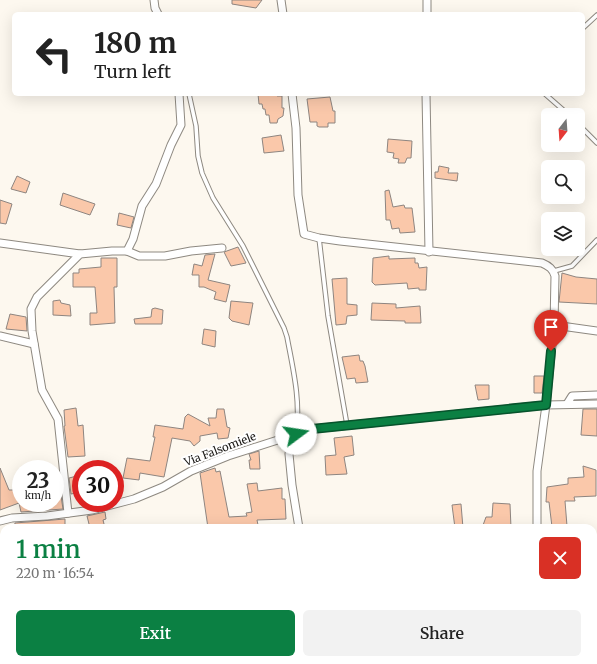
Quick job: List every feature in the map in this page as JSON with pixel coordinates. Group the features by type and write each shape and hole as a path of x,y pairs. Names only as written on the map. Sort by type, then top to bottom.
{"street":[{"path":"154,0 157,12"},
{"path":"281,0 283,12"},
{"path":"426,0 426,12"},
{"path":"127,251 133,239 142,206 156,184 171,145 181,125 179,96"},
{"path":"292,96 296,128 298,195 304,234 319,238 429,252 508,258 542,263 550,267 554,272 554,325 546,405 537,471 537,524"},
{"path":"426,96 429,252"},
{"path":"0,244 80,254 127,251 139,256 164,256 191,251 222,248"},
{"path":"68,513 58,419 42,390 32,331 31,309 37,296 80,254"},
{"path":"554,325 597,331"},
{"path":"0,336 34,344"},
{"path":"567,404 572,396 597,395"},
{"name":"Via Falsomiele","path":"0,521 12,518 92,510 134,499 162,487 191,471 228,456 312,429 546,405 597,404"},
{"path":"294,434 289,454 298,524"}],"lane":[{"path":"585,26 597,15"},
{"path":"189,96 196,126 198,156 202,173 213,198 243,246 284,328 287,337 297,392 298,418 294,434"},
{"path":"547,96 561,108"},
{"path":"585,131 597,143"},
{"path":"319,238 328,316 347,426"},
{"path":"554,272 572,266 597,240"}],"building":[{"path":"232,0 262,0 256,8 232,4"},
{"path":"258,96 282,96 282,108 284,108 283,116 278,119 277,123 270,123 269,115 266,115 262,104 259,104"},
{"path":"330,97 333,111 335,111 335,123 328,123 328,127 319,127 317,126 317,122 310,122 307,99"},
{"path":"281,135 284,151 264,153 262,138"},
{"path":"388,139 412,141 411,158 407,158 405,163 398,163 399,159 393,158 394,153 387,152"},
{"path":"439,166 449,168 448,173 458,173 457,181 435,178 435,172 438,172"},
{"path":"17,176 30,182 26,193 11,189"},
{"path":"389,190 393,207 404,205 405,208 412,208 415,232 400,233 399,228 392,229 390,220 386,220 385,191"},
{"path":"63,193 95,204 90,215 60,205"},
{"path":"0,200 12,204 6,224 0,223"},
{"path":"119,213 134,217 131,228 117,225"},
{"path":"238,247 246,263 231,266 224,252"},
{"path":"215,254 208,280 230,285 226,302 214,299 216,292 204,287 199,287 199,275 192,275 194,264 202,266 205,255"},
{"path":"389,256 389,259 415,258 415,263 418,263 419,268 427,267 426,290 419,290 419,288 408,289 407,283 375,285 372,282 373,258"},
{"path":"101,258 117,258 117,287 114,287 115,323 90,325 90,313 97,313 95,287 73,287 73,273 79,273 79,269 101,267"},
{"path":"562,273 576,277 597,279 597,304 559,302"},
{"path":"347,278 347,304 357,305 357,315 347,316 346,324 336,325 332,279"},
{"path":"60,300 61,303 70,305 71,316 53,315 53,301"},
{"path":"231,301 253,303 249,325 232,321 229,318"},
{"path":"372,303 396,304 396,308 420,306 421,323 371,320"},
{"path":"155,308 163,310 162,324 135,324 134,319 151,317 152,309"},
{"path":"10,314 26,317 27,331 6,329"},
{"path":"204,329 216,331 215,347 202,344"},
{"path":"359,355 360,361 363,361 365,366 368,382 356,383 355,378 347,379 342,357"},
{"path":"534,376 544,376 542,393 534,393"},
{"path":"475,385 489,385 489,399 478,400"},
{"path":"76,408 78,426 83,425 85,456 68,457 64,426 64,410"},
{"path":"217,409 224,409 227,427 230,428 228,438 218,439 217,433 200,436 200,441 194,446 190,441 172,438 164,477 140,473 139,480 124,478 127,458 150,461 155,437 153,437 155,425 183,429 185,417 188,414 210,426 208,418 216,418"},
{"path":"583,409 597,409 597,436 581,435"},
{"path":"352,436 354,455 344,457 347,474 326,475 325,456 336,455 334,438"},
{"path":"259,451 260,469 250,469 249,460 251,460 249,454"},
{"path":"583,466 596,470 596,496 574,497 575,501 565,501 567,524 552,524 549,502 546,502 547,487 568,484 568,478 584,477"},
{"path":"0,468 9,490 12,490 12,505 0,510"},
{"path":"215,468 216,472 220,471 229,517 247,516 246,513 252,512 247,484 257,483 258,491 282,488 282,499 285,499 286,519 257,520 258,524 207,524 200,473"},
{"path":"72,477 71,494 69,478"},
{"path":"493,503 510,504 511,524 483,524 486,517 492,517"},
{"path":"461,504 463,524 454,524 452,505"},
{"path":"105,512 106,519 103,520 104,524 89,524 87,516"},
{"path":"65,519 65,524 15,523"}],"route":[{"path":"296,434 312,429 363,425 546,405 551,351"}]}
